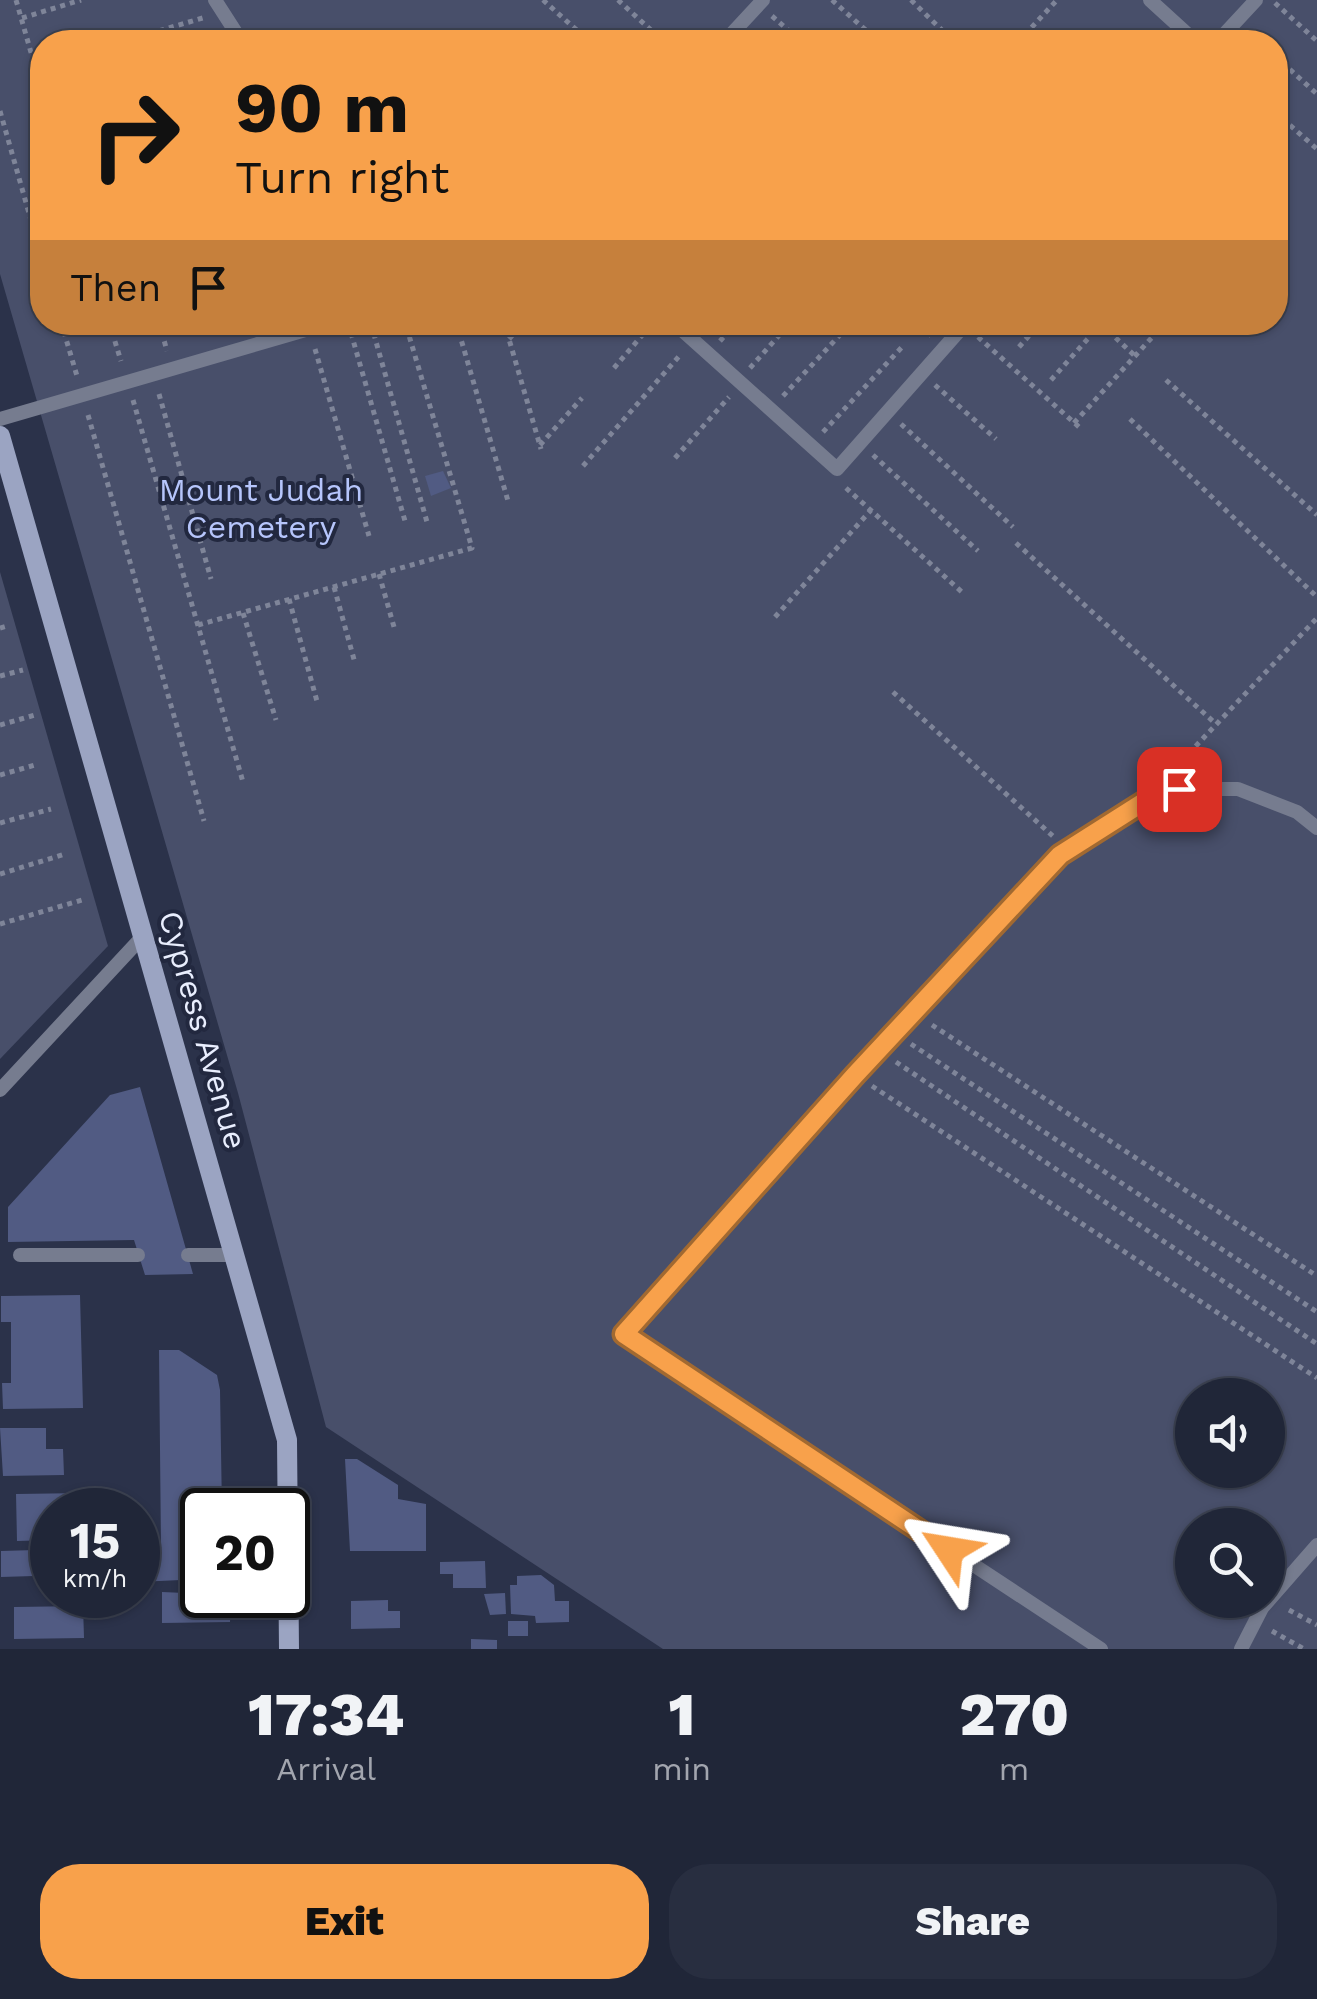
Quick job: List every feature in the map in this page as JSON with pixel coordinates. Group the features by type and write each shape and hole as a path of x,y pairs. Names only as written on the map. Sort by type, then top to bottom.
{"street":[{"name":"Cypress Avenue","path":"0,436 287,1440 289,1649"}],"lane":[{"path":"1150,0 1183,30"},
{"path":"1228,30 1256,0"},
{"path":"735,30 761,2"},
{"path":"219,6 234,30"},
{"path":"0,419 288,335"},
{"path":"687,335 837,468 956,335"},
{"path":"1101,1649 624,1334 912,1012 1068,850 1142,803 1179,789 1238,789 1296,812 1317,828"},
{"path":"0,1090 144,935"},
{"path":"20,1254 138,1255"},
{"path":"188,1256 236,1255"},
{"path":"1241,1649 1271,1595 1317,1545"}],"path":[{"path":"16,0 30,47"},
{"path":"22,18 81,0"},
{"path":"543,0 577,30"},
{"path":"618,0 651,30"},
{"path":"832,0 866,30"},
{"path":"911,0 942,30"},
{"path":"1029,30 1057,0"},
{"path":"1272,0 1317,41"},
{"path":"761,2 790,30"},
{"path":"154,30 219,6"},
{"path":"1288,68 1317,94"},
{"path":"0,111 30,217"},
{"path":"1288,123 1317,149"},
{"path":"65,335 204,821"},
{"path":"113,335 243,782"},
{"path":"163,335 172,368"},
{"path":"351,335 405,521"},
{"path":"374,335 428,522"},
{"path":"198,626 472,548 409,335"},
{"path":"460,335 508,502"},
{"path":"508,335 540,447 582,398"},
{"path":"509,339 513,335"},
{"path":"614,368 642,335"},
{"path":"674,458 780,335"},
{"path":"770,409 840,335"},
{"path":"978,335 1076,425 1155,335"},
{"path":"1019,347 1030,335"},
{"path":"1051,380 1090,335"},
{"path":"1113,335 1136,356"},
{"path":"312,341 369,536"},
{"path":"583,466 693,341"},
{"path":"810,445 902,347"},
{"path":"922,374 996,439"},
{"path":"1166,380 1317,515"},
{"path":"156,387 211,580"},
{"path":"888,412 1012,527"},
{"path":"1130,419 1317,596"},
{"path":"860,443 978,551"},
{"path":"832,476 962,594"},
{"path":"776,617 871,510"},
{"path":"1016,543 1216,724"},
{"path":"379,574 394,627"},
{"path":"334,587 355,663"},
{"path":"289,600 318,705"},
{"path":"243,612 276,720"},
{"path":"1142,803 1317,618"},
{"path":"0,676 22,670"},
{"path":"893,692 1068,850"},
{"path":"0,726 35,715"},
{"path":"0,775 34,766"},
{"path":"0,823 50,809"},
{"path":"0,874 65,854"},
{"path":"0,924 82,900"},
{"path":"912,1012 1317,1276"},
{"path":"894,1032 1317,1312"},
{"path":"878,1050 1317,1344"},
{"path":"855,1075 1317,1378"},
{"path":"1285,1608 1317,1625"},
{"path":"1266,1628 1304,1649"}],"green space":[{"name":"Mount Judah Cemetery","path":"0,0 1317,0 1317,1649 663,1649 326,1427 238,1093 0,274"},
{"path":"0,572 108,946 0,1059"}],"building":[{"path":"443,471 451,488 431,496 425,476"},
{"path":"140,1087 193,1274 145,1275 134,1240 8,1242 8,1207 110,1095"},
{"path":"80,1295 83,1408 3,1409 2,1383 11,1383 11,1322 1,1322 1,1296"},
{"path":"159,1350 179,1350 217,1375 222,1488 180,1488 180,1580 160,1581"},
{"path":"0,1428 46,1428 46,1449 63,1449 64,1475 3,1476"},
{"path":"345,1459 357,1459 398,1485 398,1499 426,1504 426,1551 350,1551"},
{"path":"16,1494 30,1494 30,1541 17,1541"},
{"path":"30,1550 30,1576 1,1577 1,1551"},
{"path":"485,1561 486,1588 453,1588 453,1574 440,1574 440,1562"},
{"path":"541,1575 554,1585 555,1601 569,1601 569,1622 536,1623 535,1616 511,1614 510,1585 517,1585 517,1576"},
{"path":"162,1592 180,1593 180,1618 230,1618 230,1622 162,1623"},
{"path":"505,1593 506,1614 490,1615 484,1594"},
{"path":"388,1600 388,1611 400,1611 400,1628 351,1629 351,1601"},
{"path":"14,1607 30,1607 30,1618 83,1618 84,1638 14,1639"},
{"path":"508,1621 528,1621 528,1636 508,1636"},
{"path":"471,1639 497,1640 497,1649 471,1649"}],"route":[{"path":"949,1550 624,1334 855,1075 1060,855 1142,803 1179,789"}]}
